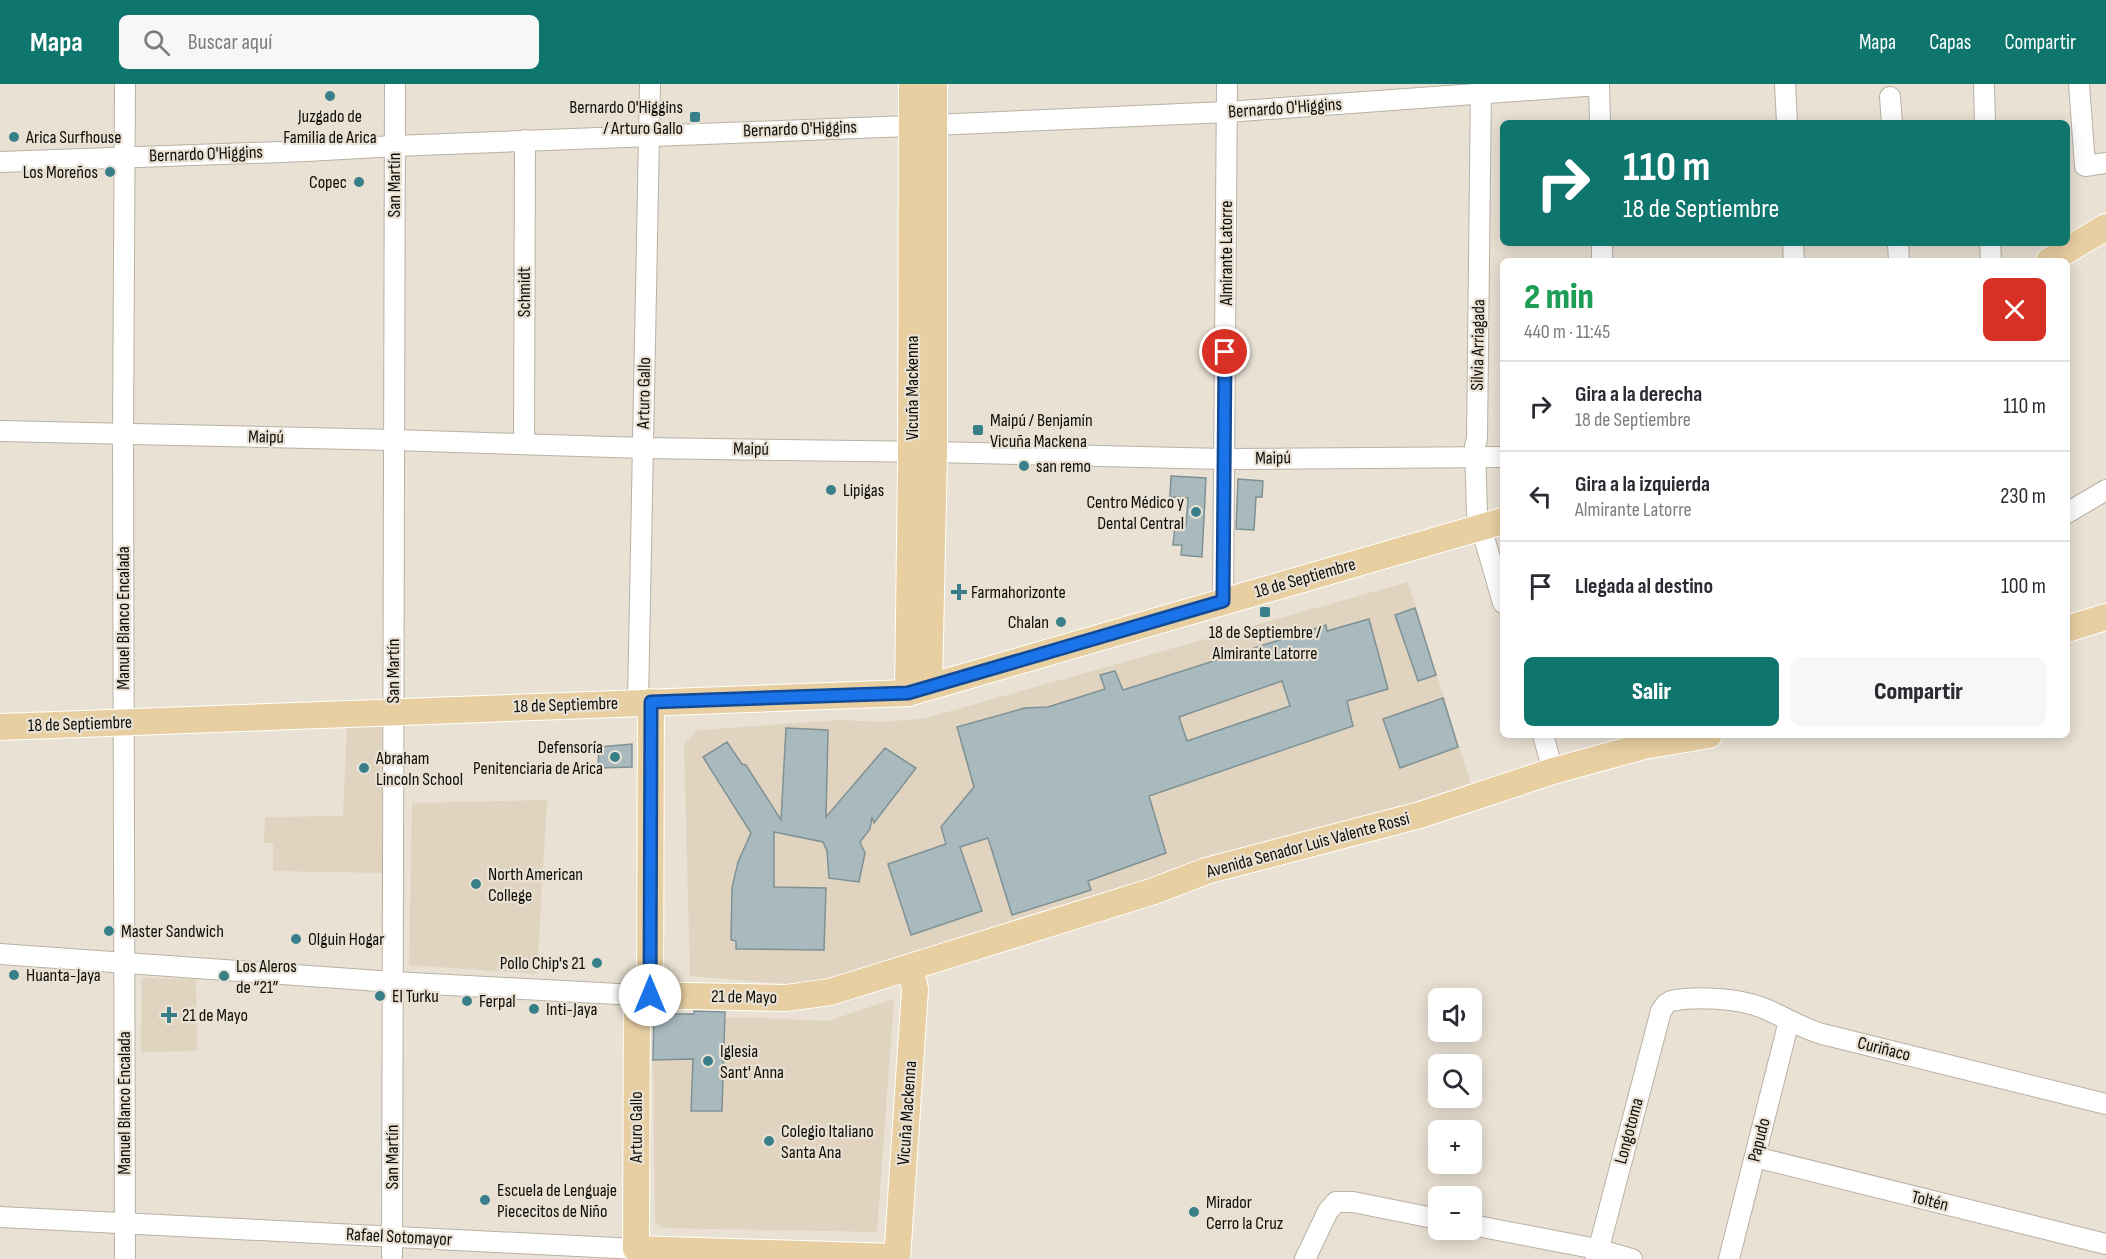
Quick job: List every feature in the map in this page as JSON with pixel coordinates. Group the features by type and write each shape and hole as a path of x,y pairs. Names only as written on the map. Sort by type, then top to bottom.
{"main road":[{"name":"Vicuña Mackenna","path":"912,84 923,125 923,452 918,689"},
{"name":"Vicuña Mackenna","path":"923,125 934,84"},
{"path":"2054,258 2106,227"},
{"name":"18 de Septiembre","path":"0,727 918,689 1492,524"},
{"path":"2070,628 2106,617"},
{"name":"Arturo Gallo","path":"636,1254 643,995 645,702"},
{"name":"Avenida Senador Luis Valente Rossi","path":"910,968 1154,891 1206,871 1420,815 1554,771 1644,746 1691,738"},
{"name":"Vicuña Mackenna","path":"897,1258 915,989 910,968"},
{"name":"21 de Mayo","path":"643,995 794,997 830,992 910,968"},
{"name":"Rafael Sotomayor","path":"636,1254 897,1258"}],"street":[{"name":"Manuel Blanco Encalada","path":"125,84 123,434 125,1259"},
{"name":"San Martín","path":"392,1259 396,84"},
{"name":"Arturo Gallo","path":"645,702 643,448 650,84"},
{"name":"Almirante Latorre","path":"1223,601 1227,84"},
{"path":"1785,84 1787,120"},
{"path":"1984,84 1985,120"},
{"path":"2079,84 2085,166 2106,163"},
{"name":"Bernardo O'Higgins","path":"0,162 1227,112 1481,89 1599,85"},
{"path":"1599,85 1600,120"},
{"name":"Silvia Arriagada","path":"1481,89 1477,439 1475,446 1477,513 1492,524 1500,581"},
{"path":"1890,97 1892,120"},
{"name":"Schmidt","path":"524,444 525,140"},
{"name":"Maipú","path":"0,431 643,448 1224,459 1500,457"},
{"path":"2070,511 2106,490"},
{"path":"1544,738 1554,771"},
{"name":"21 de Mayo","path":"0,954 393,982 643,995"},
{"name":"Curiñaco","path":"1666,1004 1675,1000 1730,1001 1761,1007 1822,1034 2106,1104"},
{"name":"Longotoma","path":"1597,1254 1661,1011 1666,1004"},
{"name":"Papudo","path":"1729,1259 1789,1021"},
{"name":"Toltén","path":"1755,1157 2106,1244"},
{"path":"1305,1259 1328,1211 1336,1202 1353,1202 1428,1217"},
{"name":"Rafael Sotomayor","path":"0,1217 392,1237 636,1254"},
{"path":"1482,1227 1597,1254 1632,1259"}],"shaded area":[{"path":"1408,582 1476,800 867,978 785,984 690,976 684,743 698,730 841,720 883,722 926,718"},
{"name":"Abraham Lincoln School","path":"347,723 383,724 383,873 273,871 273,843 264,843 265,817 343,816"},
{"name":"North American College","path":"547,800 537,974 409,965 412,803"},
{"name":"21 de Mayo","path":"142,978 196,979 197,1051 141,1052"},
{"name":"Colegio Italiano Santa Ana","path":"894,999 877,1232 661,1228 655,1221 653,1060 692,1018 828,1021"}],"building":[{"name":"Centro Médico y Dental Central","path":"1171,476 1206,478 1202,557 1181,555 1182,545 1173,545 1175,525 1186,526 1188,498 1170,497"},
{"name":"Centro Médico y Dental Central","path":"1238,479 1263,481 1262,497 1256,497 1254,530 1236,529"},
{"path":"1415,608 1436,675 1418,681 1395,615"},
{"path":"1369,619 1388,689 1347,701 1353,726 1149,796 1166,853 1088,881 1091,890 1012,915 988,838 960,847 982,911 911,935 888,864 946,844 941,827 974,787 957,727 1025,708 1048,707 1105,689 1100,675 1115,671 1123,690 1326,625 1327,631","holes":["1282,681 1290,706 1187,741 1179,717"]},
{"path":"1443,698 1458,747 1400,768 1383,719"},
{"path":"786,728 828,730 826,817 885,748 916,768 874,823 872,817 870,829 860,842 865,853 859,882 829,878 827,851 823,842 774,832 774,887 826,888 824,950 736,949 736,941 731,940 732,888 738,862 751,833 703,757 727,742 742,764 746,765 781,820"},
{"name":"Defensoría Penitenciaria de Arica","path":"632,744 632,767 598,768 599,747"},
{"name":"Iglesia Sant' Anna","path":"694,1011 725,1012 722,1111 691,1111 693,1059 653,1060 654,1014 694,1014"}],"place":[{"name":"Juzgado de Familia de Arica","path":"330,96"},
{"name":"Bernardo O'Higgins / Arturo Gallo","path":"695,117"},
{"name":"Arica Surfhouse","path":"14,137"},
{"name":"Los Moreños","path":"110,172"},
{"name":"Copec","path":"359,182"},
{"name":"Maipú / Benjamín Vicuña Mackena","path":"978,430"},
{"name":"san remo","path":"1024,466"},
{"name":"Lipigas","path":"831,490"},
{"name":"Centro Médico y Dental Central","path":"1196,512"},
{"name":"Farmahorizonte","path":"959,592"},
{"name":"18 de Septiembre / Almirante Latorre","path":"1265,612"},
{"name":"Chalan","path":"1061,622"},
{"name":"Defensoría Penitenciaria de Arica","path":"615,757"},
{"name":"Abraham Lincoln School","path":"364,768"},
{"name":"North American College","path":"476,884"},
{"name":"Master Sandwich","path":"109,931"},
{"name":"Olguin Hogar","path":"296,939"},
{"name":"Pollo Chip's 21","path":"597,963"},
{"name":"Huanta-Jaya","path":"14,975"},
{"name":"Los Aleros de “21”","path":"224,976"},
{"name":"El Turku","path":"380,996"},
{"name":"Ferpal","path":"467,1001"},
{"name":"Inti-Jaya","path":"534,1009"},
{"name":"21 de Mayo","path":"169,1015"},
{"name":"Iglesia Sant' Anna","path":"708,1061"},
{"name":"Colegio Italiano Santa Ana","path":"769,1141"},
{"name":"Escuela de Lenguaje Piececitos de Niño","path":"485,1200"},
{"name":"Mirador Cerro la Cruz","path":"1194,1212"}],"route":[{"path":"650,995 651,702 908,693 1223,601 1225,352"}]}
